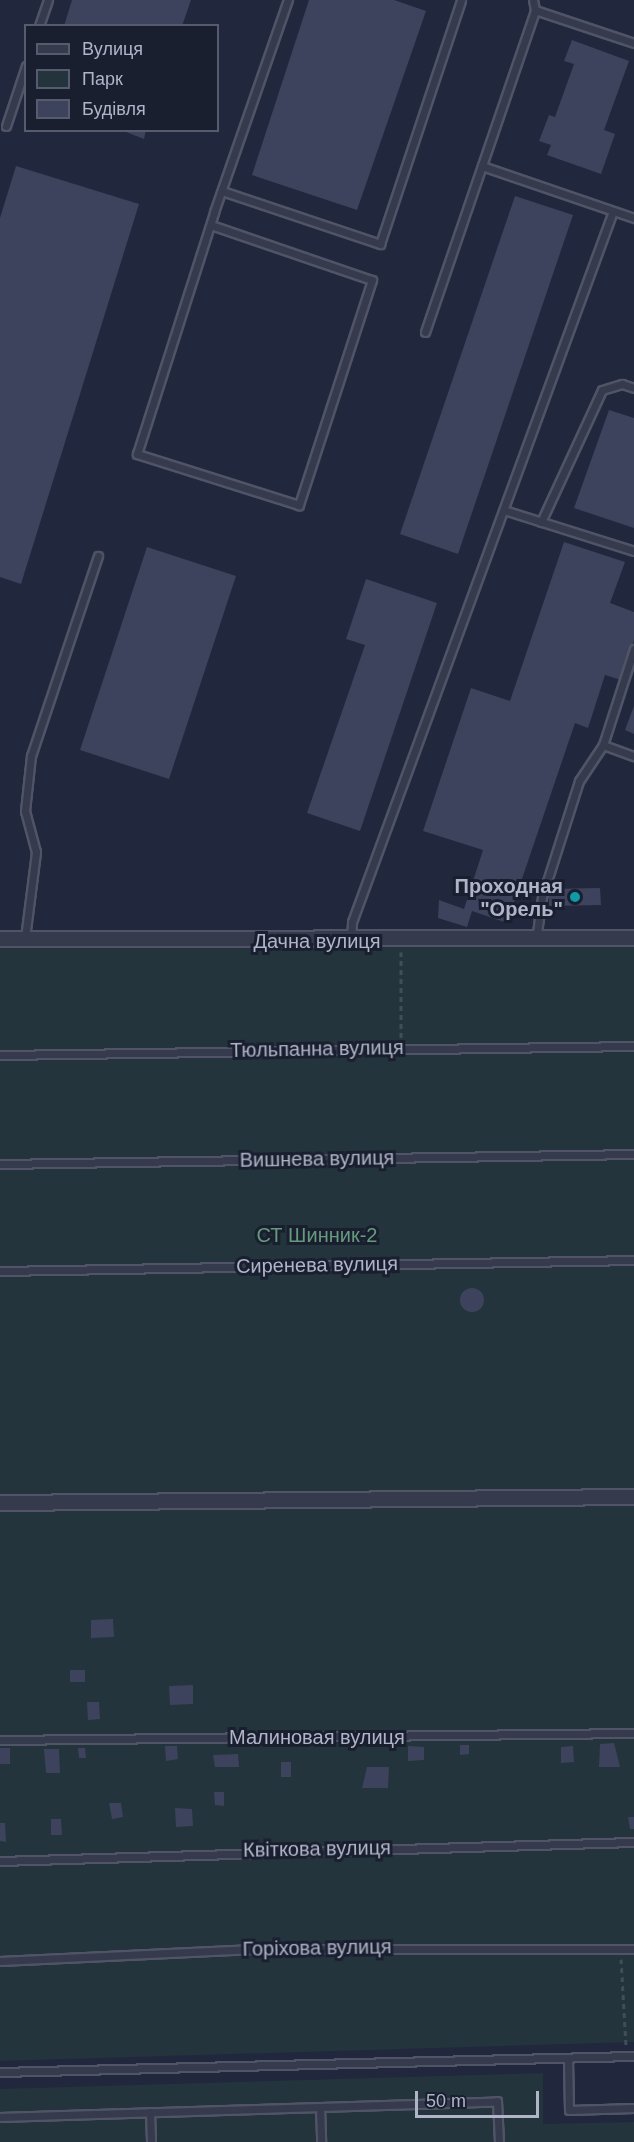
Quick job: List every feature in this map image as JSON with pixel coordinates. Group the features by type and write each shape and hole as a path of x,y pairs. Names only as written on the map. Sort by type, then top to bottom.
{"street":[{"name":"Дачна вулиця","path":"0,939 400,942 634,938"},
{"path":"0,1503 634,1497"}],"lane":[{"path":"40,24 48,0"},
{"path":"211,225 372,280 299,505 137,454 211,225 222,191 288,0"},
{"path":"222,191 380,244 461,0"},
{"path":"425,333 535,10 533,0"},
{"path":"535,10 634,43"},
{"path":"6,126 24,72"},
{"path":"482,165 634,218"},
{"path":"351,941 352,922 613,211"},
{"path":"541,522 602,390 622,384 634,388"},
{"path":"504,510 634,551"},
{"path":"25,939 36,852 25,811 31,756 98,556"},
{"path":"536,940 542,897 579,781 603,745 634,649"},
{"path":"603,745 634,756"},
{"name":"Тюльпанна вулиця","path":"0,1055 401,1047 634,1046"},
{"name":"Вишнева вулиця","path":"0,1164 634,1154"},
{"name":"Сиренева вулиця","path":"0,1271 634,1260"},
{"name":"Малиновая вулиця","path":"0,1740 634,1733"},
{"name":"Квіткова вулиця","path":"0,1861 634,1842"},
{"name":"Горіхова вулиця","path":"0,1961 266,1949 634,1948"},
{"path":"0,2072 630,2056"},
{"path":"568,2058 568,2110 634,2108"},
{"path":"0,2117 497,2101 499,2142"},
{"path":"320,2107 321,2142"},
{"path":"150,2112 151,2142"}],"path":[{"path":"400,942 401,1047"},
{"path":"620,1949 630,2056"}],"green space":[{"name":"СТ Шинник-2","path":"634,942 634,2042 0,2061 0,948"},
{"path":"543,2073 543,2124 634,2122 634,2142 0,2142 0,2089"}],"building":[{"path":"72,0 191,0 183,24 65,24"},
{"path":"309,0 394,0 426,11 357,210 252,175"},
{"path":"572,40 629,61 604,130 615,134 601,174 547,155 551,145 539,141 549,115 555,117 574,64 564,61"},
{"path":"126,132 146,132 144,139"},
{"path":"16,166 139,204 21,584 0,577 0,218"},
{"path":"515,196 573,215 458,554 400,534"},
{"path":"609,410 634,418 634,528 574,508"},
{"path":"564,542 625,562 610,603 634,612 634,640 621,680 605,675 588,728 575,723 507,923 472,911 467,927 438,918 439,900 464,909 483,850 423,831 471,688 510,701"},
{"path":"147,547 236,576 169,779 80,750"},
{"path":"366,579 437,603 360,831 307,813 365,645 346,639"},
{"path":"634,706 634,734 625,730"},
{"name":"Проходная \"Орель\"","path":"600,888 601,905 549,906 549,889"},
{"path":"472,1288 477,1289 483,1295 483,1305 477,1311 472,1312 467,1311 461,1305 460,1300 461,1295 467,1289"},
{"path":"113,1619 114,1637 91,1638 91,1620"},
{"path":"70,1670 85,1670 85,1682 70,1682"},
{"path":"193,1685 193,1704 170,1705 169,1686"},
{"path":"87,1702 99,1702 100,1719 88,1720"},
{"path":"614,1743 620,1767 599,1767 600,1744"},
{"path":"460,1745 469,1745 469,1754 460,1755"},
{"path":"165,1746 177,1746 178,1759 166,1761"},
{"path":"408,1746 424,1747 424,1760 408,1761"},
{"path":"573,1746 574,1762 561,1763 561,1747"},
{"path":"0,1748 10,1748 10,1764 0,1764"},
{"path":"78,1748 85,1748 86,1758 79,1758"},
{"path":"44,1749 59,1749 60,1773 46,1773"},
{"path":"238,1754 239,1767 215,1767 213,1755"},
{"path":"281,1762 291,1762 291,1777 281,1777"},
{"path":"367,1767 389,1767 388,1788 362,1788"},
{"path":"214,1792 224,1792 224,1806 215,1805"},
{"path":"109,1803 121,1803 123,1817 112,1819"},
{"path":"175,1808 192,1809 193,1826 176,1827"},
{"path":"628,1817 634,1817 634,1829 630,1829"},
{"path":"51,1819 61,1819 62,1835 51,1835"},
{"path":"0,1823 5,1823 6,1842 0,1841"}],"place":[{"name":"Проходная \"Орель\"","path":"575,897"}]}
